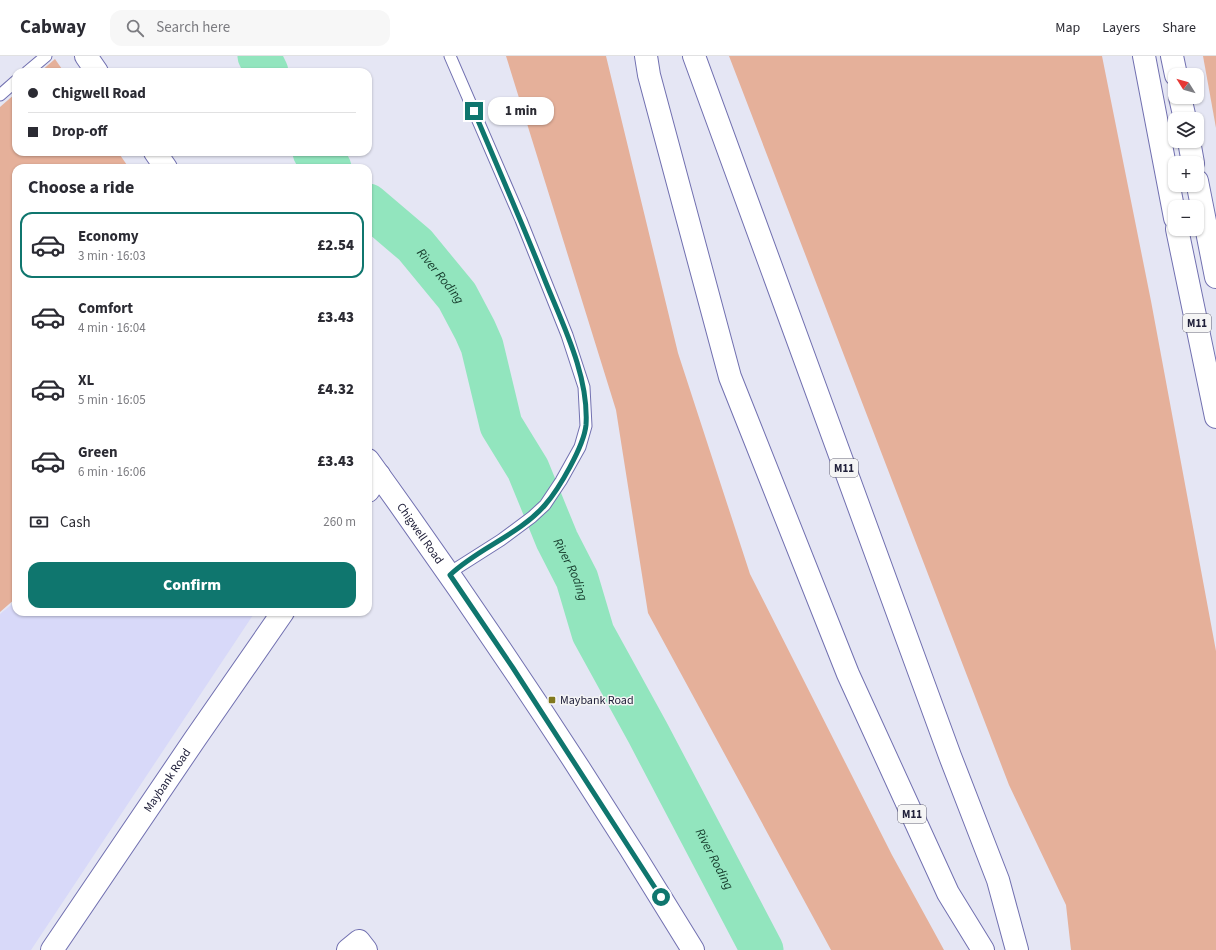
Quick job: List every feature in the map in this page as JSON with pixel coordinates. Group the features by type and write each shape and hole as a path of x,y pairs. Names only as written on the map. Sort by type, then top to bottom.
{"main road":[{"path":"86,56 94,68"},
{"name":"M11","path":"646,56 649,75 730,377 848,674 948,893 983,950"},
{"name":"M11","path":"694,56 950,756 998,880 1017,950"},
{"path":"1144,56 1172,200"},
{"path":"1172,56 1175,68"},
{"path":"1199,192 1216,277"},
{"name":"M11","path":"1178,236 1216,417"},
{"name":"M11","path":"1179,236 1216,394"},
{"name":"Chigwell Road","path":"372,475 450,575 513,668 653,884 693,950"},
{"name":"Maybank Road","path":"52,950 280,616"},
{"path":"348,950 360,941 366,950"}],"lane":[{"path":"32,68 46,56"},
{"path":"450,56 567,335 584,387 586,426 580,447 561,481 545,505 532,517 501,540 457,568 450,575"},
{"path":"0,95 12,85"}],"shaded area":[{"path":"506,56 606,56 678,353 750,574 892,855 944,950 831,950 648,613 616,410"},
{"path":"729,56 1102,56 1151,301 1216,651 1216,950 1071,950 1066,905 1009,785"},
{"path":"1203,56 1216,56 1216,128"},
{"path":"55,59 61,68 45,68"},
{"path":"12,96 12,156 121,156 126,164 12,164 12,602 0,612 0,107"},
{"path":"12,604 12,616 252,616 31,950 0,950 0,614"}],"waterway":[{"name":"River Roding","path":"259,56 265,68"},
{"name":"River Roding","path":"318,156 326,164"},
{"name":"River Roding","path":"372,208 415,245 457,296 475,330 482,346 501,425 528,469 557,540 577,579 593,633 648,733 762,950"}],"place":[{"name":"Maybank Road","path":"552,700"}],"route":[{"path":"474,111 521,220 567,335 584,387 586,426 580,447 561,481 545,505 532,517 501,540 457,568 450,575 513,668 661,897"}]}
